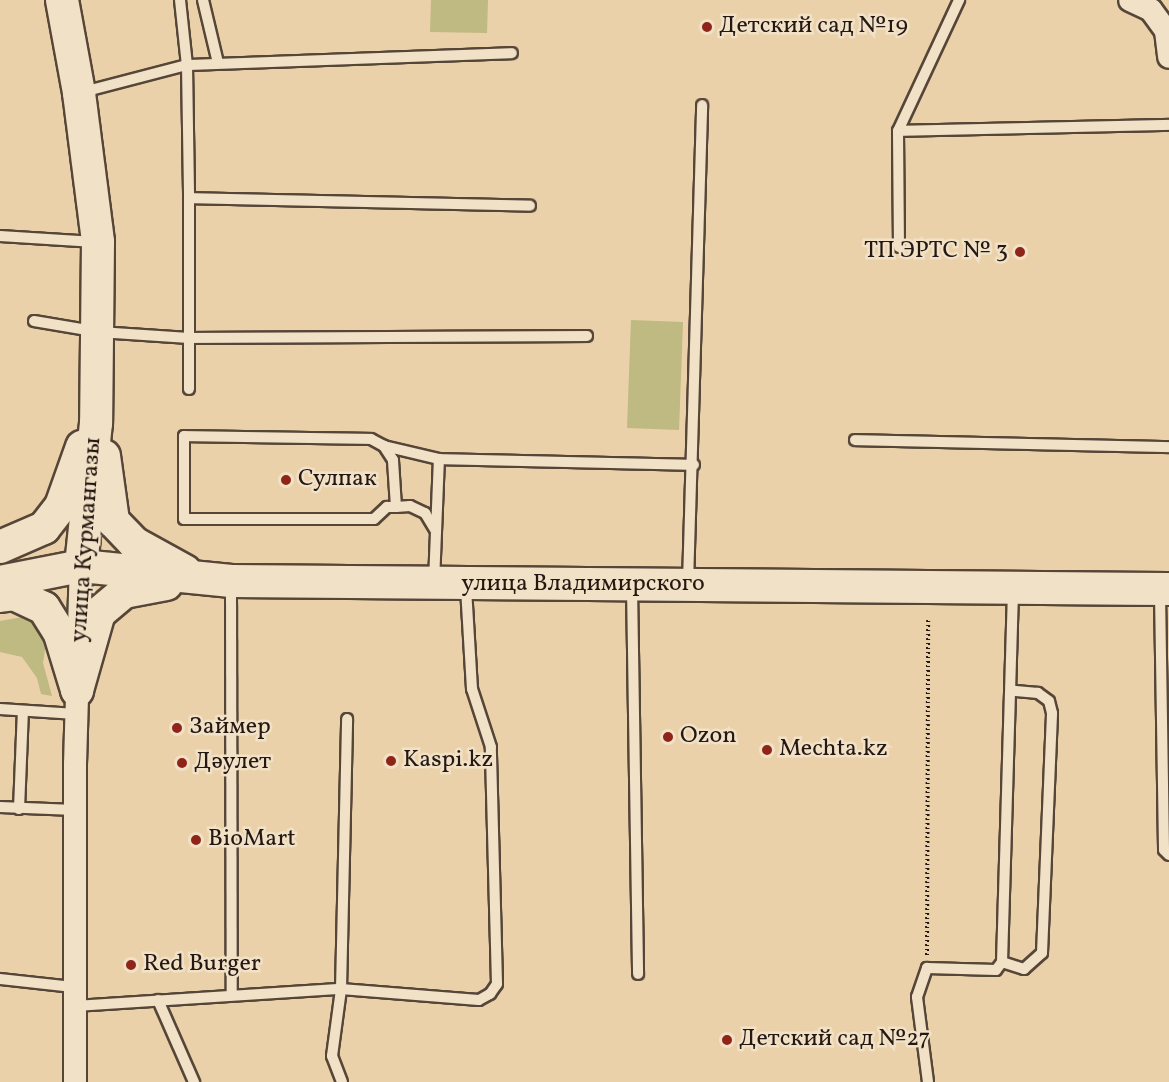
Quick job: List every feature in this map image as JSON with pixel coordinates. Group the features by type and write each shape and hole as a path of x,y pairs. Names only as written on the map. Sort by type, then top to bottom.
{"street":[{"name":"улица Курмангазы","path":"62,0 79,93 98,242 99,332 96,423 81,566 77,702 75,1082"},
{"path":"1130,0 1151,10 1166,31 1169,57"},
{"path":"7,542 44,528 61,506 78,453 96,423"},
{"path":"96,423 108,475 113,520 134,543 198,578"},
{"name":"улица Владимирского","path":"0,582 81,566 231,581 1164,589"},
{"path":"77,702 99,613 124,592 198,578"},
{"path":"0,596 14,594 44,608 60,634 77,702"}],"lane":[{"path":"180,0 187,65 189,388"},
{"path":"203,0 218,63"},
{"path":"898,247 898,131 958,0"},
{"path":"79,93 187,65 512,53"},
{"path":"688,586 694,465 702,105"},
{"path":"898,131 1169,125"},
{"path":"189,198 530,206"},
{"path":"0,236 98,242"},
{"path":"34,321 99,332 189,338 587,336"},
{"path":"436,531 425,513 410,506 387,507 374,519 184,519 184,436 371,439 384,446 439,459 694,465"},
{"path":"855,440 1169,447"},
{"path":"384,446 393,460 396,507"},
{"path":"434,584 439,459"},
{"path":"231,581 232,995"},
{"path":"0,979 74,997 158,1000 341,989 479,1000 497,984 491,747 472,688 466,584"},
{"path":"632,586 638,974"},
{"path":"927,1082 917,997 927,968 996,970 1002,962 1013,691 1013,588"},
{"path":"1164,589 1167,727 1164,850 1169,855"},
{"path":"1002,962 1024,969 1042,954 1052,724 1049,701 1038,693 1013,691"},
{"path":"0,709 23,711 77,702"},
{"path":"20,809 23,711"},
{"path":"342,1082 332,1056 341,989 347,719"},
{"path":"0,807 75,810"},
{"path":"158,1000 194,1082"}],"path":[{"path":"927,968 928,620"}],"shaded area":[{"path":"431,0 488,0 487,33 430,32"},
{"path":"631,320 683,322 679,430 627,428"},
{"path":"28,616 37,618 47,637 43,663 52,696 41,694 37,678 22,657 0,652 0,621"}],"place":[{"name":"Детский сад №19","path":"707,27"},
{"name":"ТП ЭРТС № 3","path":"1020,252"},
{"name":"Сулпак","path":"286,480"},
{"name":"Займер","path":"177,728"},
{"name":"Ozon","path":"668,737"},
{"name":"Mechta.kz","path":"767,750"},
{"name":"Kaspi.kz","path":"391,761"},
{"name":"Дәулет","path":"182,763"},
{"name":"BioMart","path":"196,840"},
{"name":"Red Burger","path":"131,965"},
{"name":"Детский сад №27","path":"727,1040"}]}
